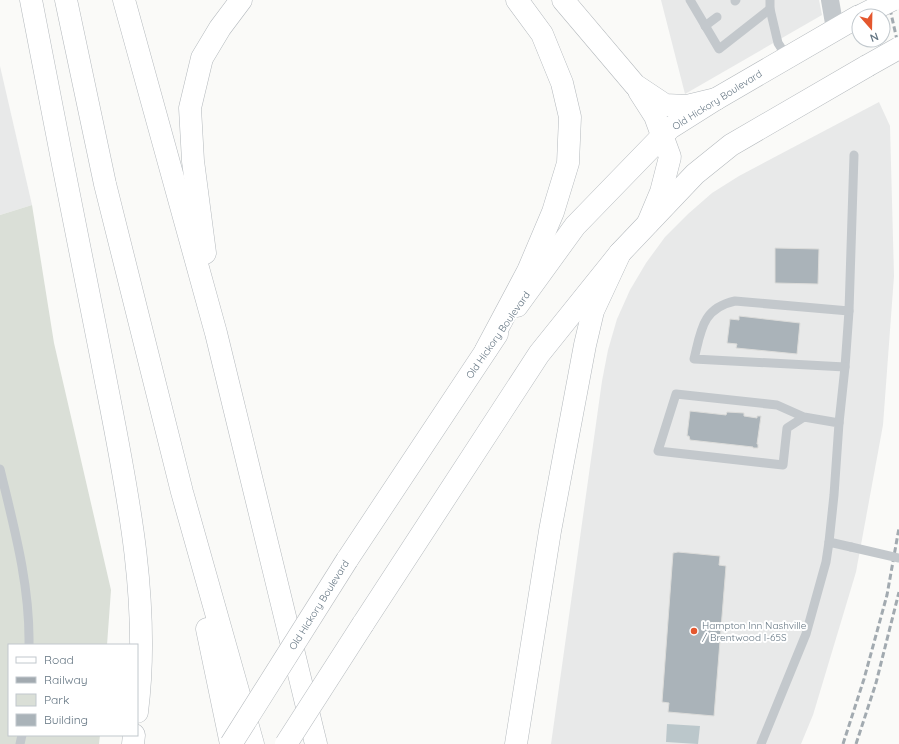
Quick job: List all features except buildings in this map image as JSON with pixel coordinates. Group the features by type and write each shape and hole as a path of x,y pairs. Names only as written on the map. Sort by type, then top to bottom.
{"main road":[{"path":"31,0 130,506 140,608 140,685 138,703"},
{"path":"66,0 105,184 182,492 253,744"},
{"path":"124,0 216,334 316,744"},
{"path":"216,334 193,161 190,108 202,58 220,28 241,0"},
{"path":"486,350 528,271 553,212 568,163 570,117 562,83 542,34 517,0"},
{"path":"563,0 635,85 655,116 670,157 661,192 648,223"},
{"name":"Old Hickory Boulevard","path":"876,8 892,0"},
{"name":"Old Hickory Boulevard","path":"231,744 347,560 486,350 575,226 670,128 716,99 851,20"},
{"path":"286,744 539,354 620,253 695,174 731,145 899,48"},
{"path":"635,85 665,105 687,106 716,99"},
{"path":"516,744 550,531 585,345 593,311 620,253"},
{"path":"182,492 216,675 231,744"}],"street":[{"path":"830,0 835,29"}],"lane":[{"path":"690,0 719,49 770,5 778,43 787,57"},
{"path":"706,26 716,17"},
{"path":"761,744 806,634 826,562 834,495 849,311 854,155"},
{"path":"845,367 694,359 704,322 710,314 720,306 729,302 735,301 849,311"},
{"path":"804,417 787,428 783,465 658,451 676,394 777,405 804,417 839,423"},
{"path":"0,469 24,579 29,644"},
{"path":"829,542 899,558"}],"shaded area":[{"path":"661,0 819,0 822,15 685,94"},
{"path":"0,66 32,205 0,215"},
{"path":"879,102 890,126 894,276 883,425 856,572 813,715 801,744 551,744 602,381 608,350 617,319 630,290 646,263 665,237 712,193 739,176"},
{"path":"667,724 700,726 698,744 666,742"}],"green space":[{"path":"32,205 54,343 111,590 107,644 8,644 8,736 100,736 99,744 0,744 0,215"}],"railway":[{"path":"888,0 899,49"},
{"path":"843,744 864,679 887,595 899,528"},
{"path":"856,744 876,683 899,592"}],"place":[{"name":"Hampton Inn Nashville / Brentwood I-65S","path":"694,631"}]}
